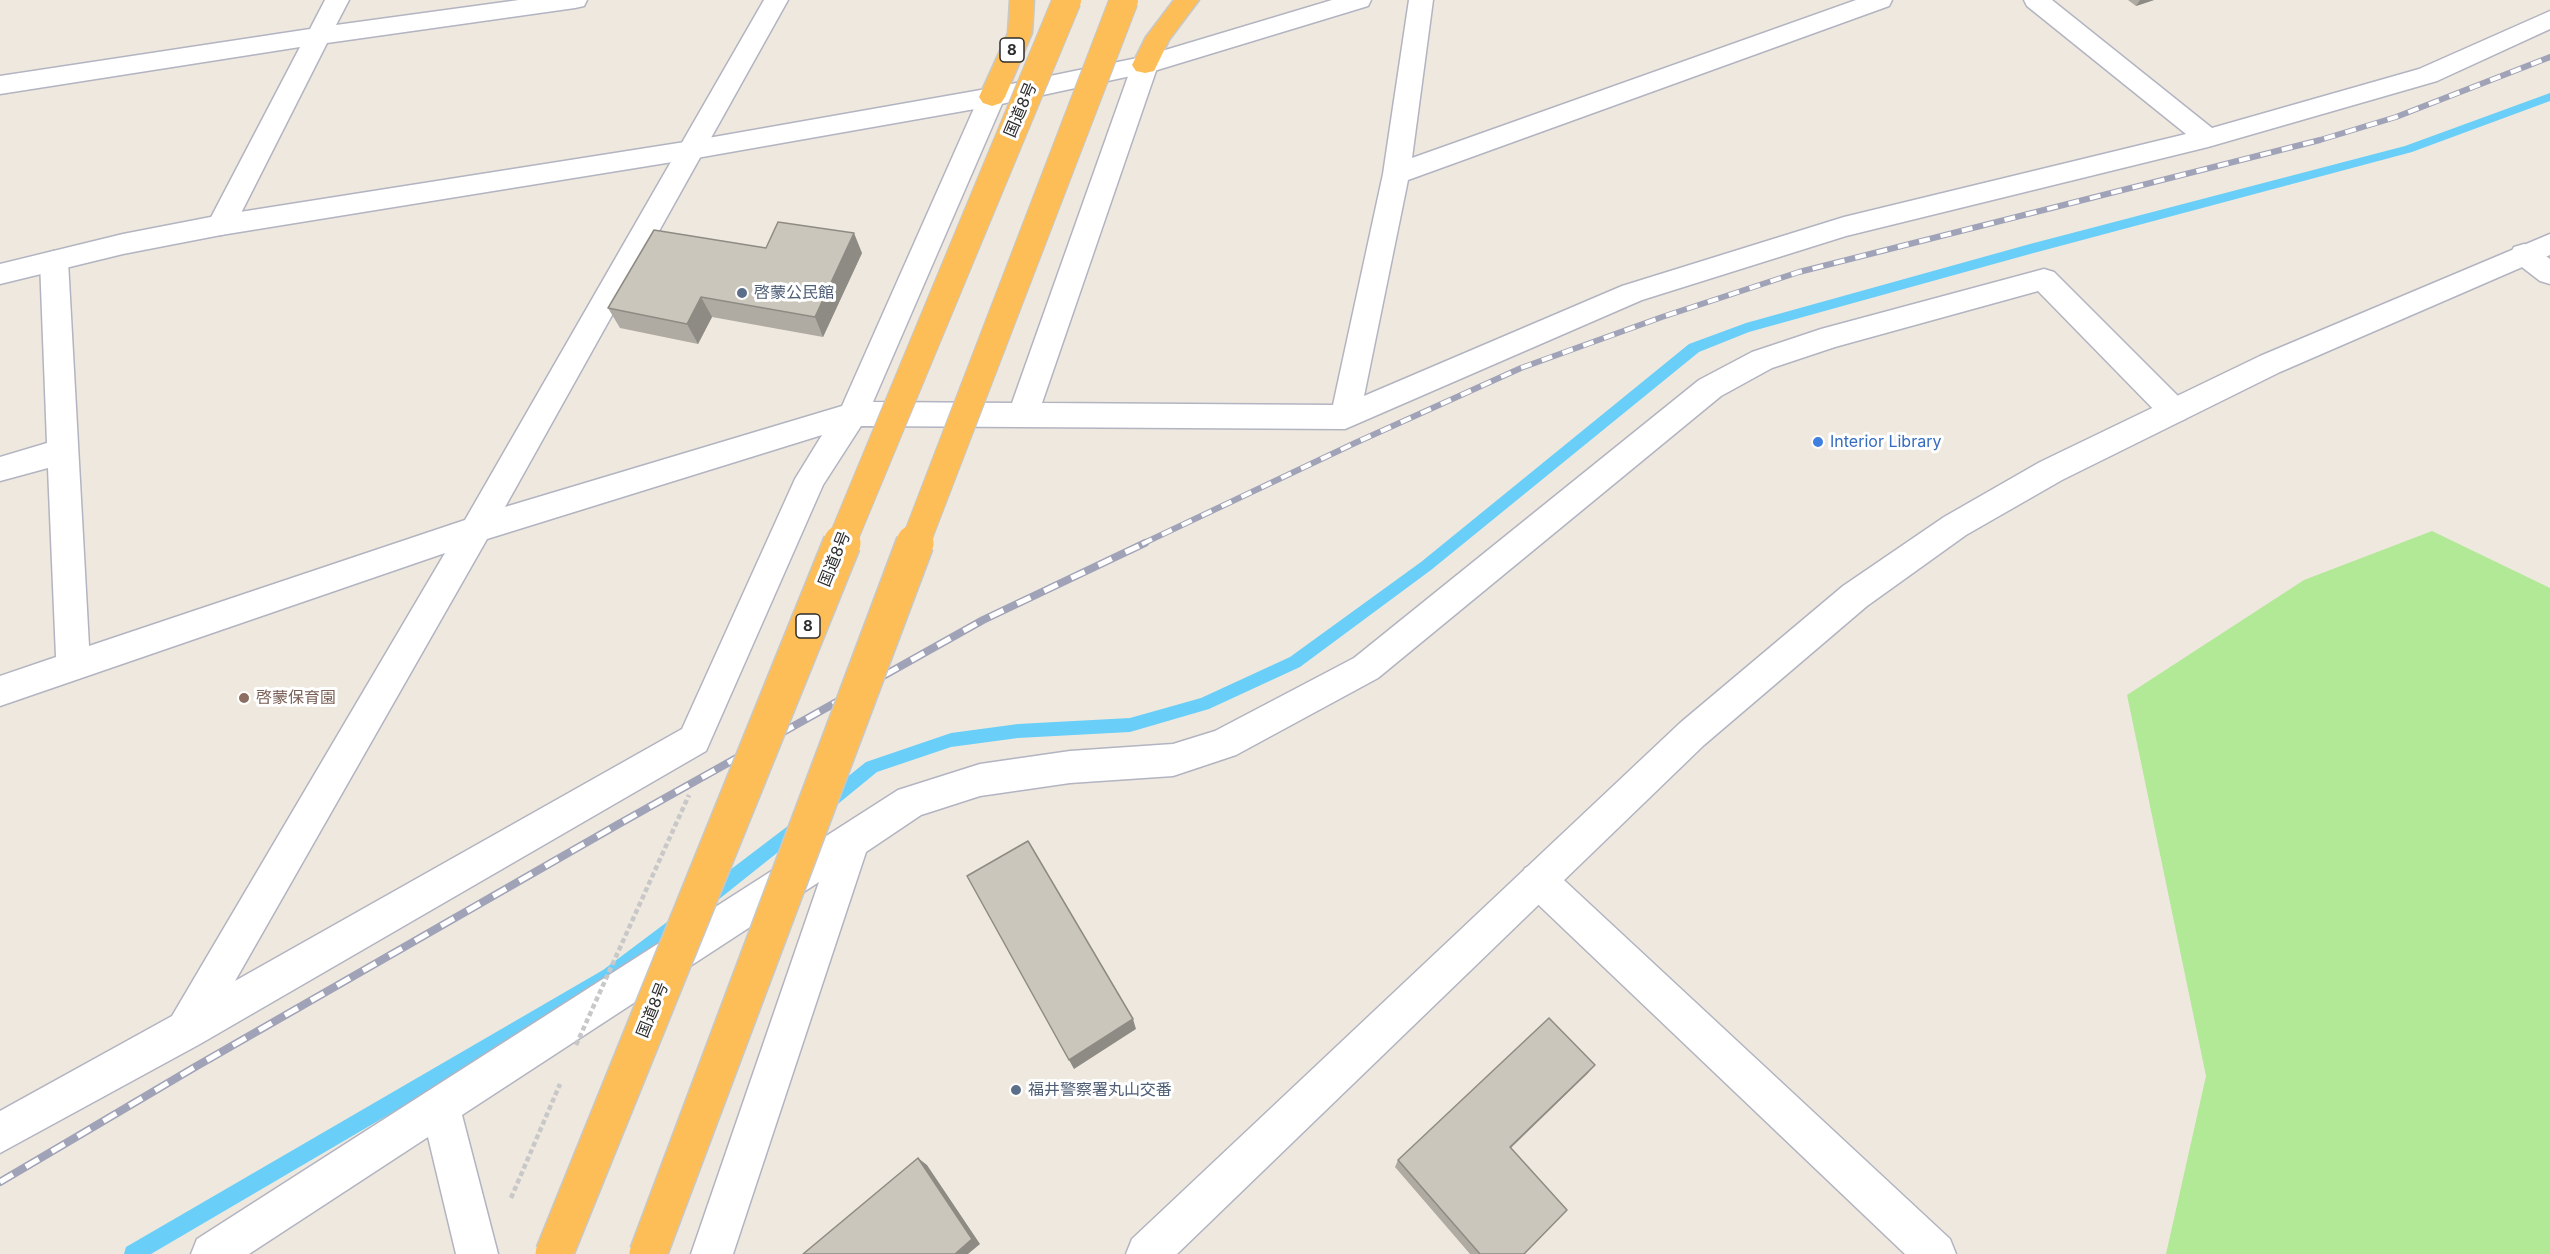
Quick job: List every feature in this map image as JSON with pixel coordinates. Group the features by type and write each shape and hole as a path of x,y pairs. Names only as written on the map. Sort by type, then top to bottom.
{"highway":[{"name":"8","path":"992,98 1020,33 1022,0"},
{"name":"国道8号","path":"554,1254 880,449 1066,0"},
{"path":"648,1254 956,434 1124,0"},
{"path":"1145,65 1158,37 1187,0"}],"street":[{"path":"221,225 337,0"},
{"path":"0,85 318,36 575,0"},
{"path":"186,1030 476,528 776,0"},
{"path":"0,274 123,244 221,225 691,150 992,98 1145,65 1359,0"},
{"path":"1345,417 1396,174 1421,0"},
{"path":"1396,174 1880,0"},
{"path":"2036,0 2208,138"},
{"path":"0,691 476,528 853,414 1345,417 1632,293 1844,227 2208,138 2428,75 2550,19"},
{"path":"1023,414 1145,65"},
{"path":"0,1133 186,1030 694,740 810,479 853,414 992,98"},
{"path":"1147,1254 1692,734 1855,596 1955,526 2051,471 2270,364 2541,257"},
{"path":"54,261 72,666"},
{"path":"212,1254 912,801 980,780 1071,767 1173,760 1224,744 1366,668 1710,388 1762,360 1831,337 2044,279 2174,411"},
{"path":"0,470 63,451"},
{"path":"712,1254 850,841"},
{"path":"1538,880 1935,1254"},
{"path":"440,1106 477,1254"}],"path":[{"path":"571,1056 692,787"},
{"path":"510,1199 562,1078"}],"green space":[{"path":"2432,531 2550,588 2550,1254 2166,1254 2206,1076 2127,695 2304,580"}],"building":[{"name":"啓蒙公民館","path":"778,222 854,233 815,317 701,297 687,324 608,308 654,230 766,248"},
{"path":"1028,841 1133,1019 1069,1060 967,876"},
{"path":"1549,1018 1595,1065 1510,1147 1567,1210 1524,1254 1480,1254 1398,1160"},
{"path":"918,1158 972,1239 955,1254 803,1254"}],"waterway":[{"path":"827,803 872,767 951,740 1018,731 1130,725 1204,704 1295,662 1426,566 1694,348 1746,328 2030,249 2408,149 2550,97"},
{"path":"707,898 801,824"},
{"path":"133,1254 609,976 679,921"}],"railway":[{"path":"1142,544 1355,443 1521,368 1662,317 1799,272 2320,140 2396,117 2550,57"},
{"path":"0,1182 195,1067 617,825 983,620 1145,543"}],"place":[{"name":"啓蒙公民館","path":"742,293"},
{"name":"Interior Library","path":"1818,442"},
{"name":"啓蒙保育園","path":"244,698"},
{"name":"福井警察署丸山交番","path":"1016,1090"}]}
